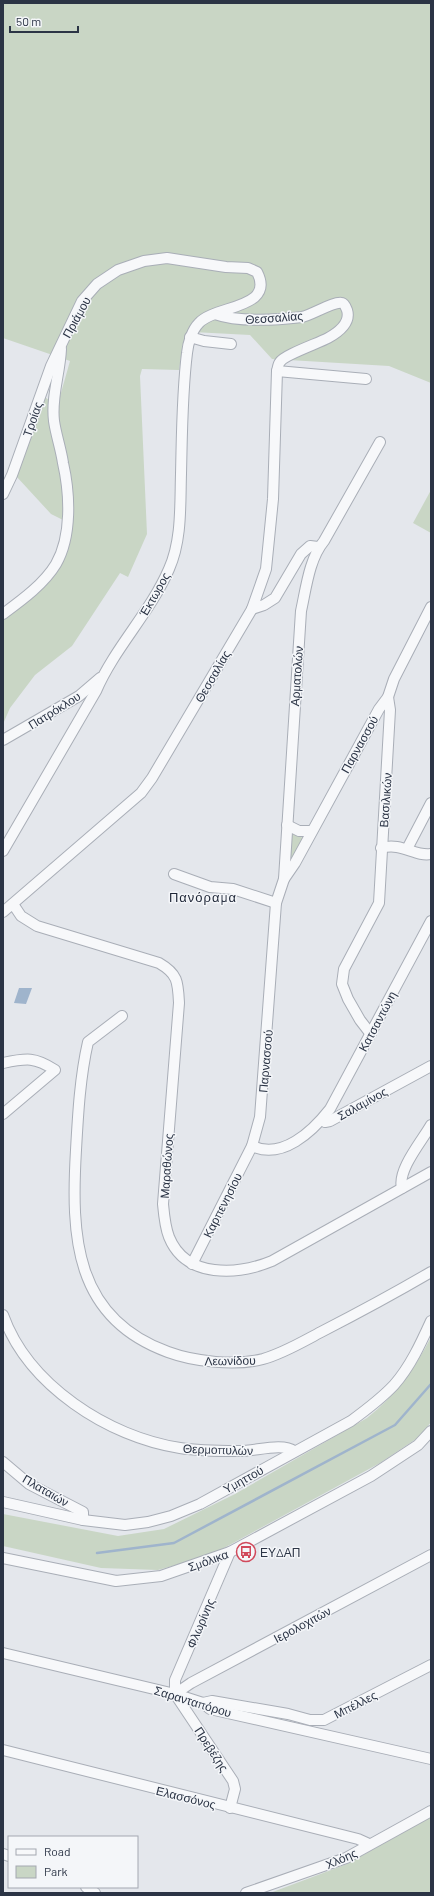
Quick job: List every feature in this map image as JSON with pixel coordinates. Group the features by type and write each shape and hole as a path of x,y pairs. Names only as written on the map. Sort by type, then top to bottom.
{"street":[{"name":"Πριάμου","path":"3,614 42,581 55,564 64,547 67,514 66,480 54,420 54,394 61,364 61,344 82,301 97,284 118,270 144,261 167,258 226,267 248,268 257,272 262,281 260,290 253,299 215,314"},
{"name":"Θεσσαλίας","path":"3,912 141,793 152,778 252,609 266,569 273,499 277,371 280,361 289,355 311,347 336,334 347,322 348,312 346,306 342,303 334,304 303,317 230,319 215,314"},
{"name":"Έκτωρος","path":"3,851 96,691 102,676 153,600 169,569 176,548 180,517 183,389 188,344 198,323 206,317 215,314"},
{"path":"190,338 231,344"},
{"name":"Τροίας","path":"3,494 12,475 51,366 61,344"},
{"path":"277,371 366,379"},
{"name":"Αρματολών","path":"276,903 284,879 301,611 309,575 318,548 324,541 380,442"},
{"path":"252,609 264,606 275,598 301,554 310,546 318,548"},
{"name":"Παρνασσού","path":"284,879 296,863 311,832 379,709 388,697 394,678 431,607"},
{"name":"Πατρόκλου","path":"3,740 79,696 102,676"},
{"name":"Βασιλικών","path":"370,1033 360,1020 348,999 342,984 344,969 379,903 390,710 388,697"},
{"path":"407,849 431,803"},
{"path":"287,824 299,831 311,832"},
{"path":"381,848 394,846 431,854"},
{"path":"174,874 210,887 234,889 276,903"},
{"name":"Παρνασσού","path":"252,1146 260,1117 276,903"},
{"name":"Μαραθώνος","path":"13,904 22,916 37,926 159,963 169,969 175,976 178,984 179,1003 163,1204 165,1222 169,1237 184,1259 192,1264"},
{"name":"Κατσαντώνη","path":"322,1120 330,1109 431,921"},
{"name":"Λεωνίδου","path":"122,1016 88,1042 77,1125 74,1182 78,1245 83,1268 102,1305 121,1326 143,1342 179,1356 202,1361 225,1362 262,1359 281,1352 371,1306 431,1272"},
{"path":"3,1063 22,1059 41,1061 55,1070 3,1114"},
{"name":"Σαλαμίνος","path":"252,1146 261,1150 271,1151 284,1147 310,1132 322,1120 325,1122 330,1122 431,1066"},
{"path":"402,1188 402,1177 405,1167 431,1125"},
{"name":"Καρπενησίου","path":"192,1264 252,1146"},
{"path":"192,1264 220,1271 254,1268 272,1261 431,1172"},
{"name":"Θερμοπυλών","path":"3,1315 21,1352 43,1377 66,1398 89,1413 130,1434 179,1448 244,1452 283,1446 294,1451"},
{"name":"Υμηττού","path":"3,1502 83,1520 125,1525 170,1516 200,1504 351,1421 372,1406 394,1385 406,1367 431,1321"},
{"name":"Σμόλικα","path":"3,1558 116,1581 161,1576 230,1552 371,1476 418,1445 431,1431"},
{"name":"Πλαταιών","path":"3,1462 29,1484 83,1512 83,1520"},
{"name":"Φλωρίνης","path":"175,1694 175,1680 230,1552"},
{"name":"Ιερολοχιτών","path":"175,1694 191,1683 431,1555"},
{"name":"Σαρανταπόρου","path":"3,1653 175,1694 203,1703 210,1708 431,1759"},
{"name":"Μπέλλες","path":"203,1703 212,1701 288,1714 310,1720 324,1720 431,1665"},
{"name":"Πρεβέζης","path":"175,1694 233,1780 235,1789 230,1808"},
{"name":"Ελασσόνος","path":"3,1750 358,1839 369,1844"},
{"name":"Χλόης","path":"246,1893 346,1858 431,1811"}],"green space":[{"path":"3,3 431,3 431,383 389,366 272,359 250,335 193,332 183,343 179,370 142,369 140,376 147,534 128,577 120,573 72,646 35,675 10,708 3,724 3,619 22,605 42,587 59,568 69,547 73,525 51,514 16,476 45,397 57,407 70,361 3,338"},
{"path":"431,490 431,533 413,523"},
{"path":"291,834 304,838 293,860 289,862"},
{"path":"431,1337 431,1422 419,1437 380,1463 211,1555 158,1570 101,1568 3,1546 3,1514 118,1536 164,1529 235,1494 367,1418 387,1401 404,1381"},
{"path":"431,1817 431,1893 270,1893 347,1864"}],"water":[{"path":"19,988 32,988 26,1004 14,1003"}],"waterway":[{"path":"97,1553 174,1543 395,1425 431,1384"}],"place":[{"name":"ΕΥΔΑΠ","path":"246,1552"}],"district":[{"name":"Πανόραμα","path":"203,897"}]}
